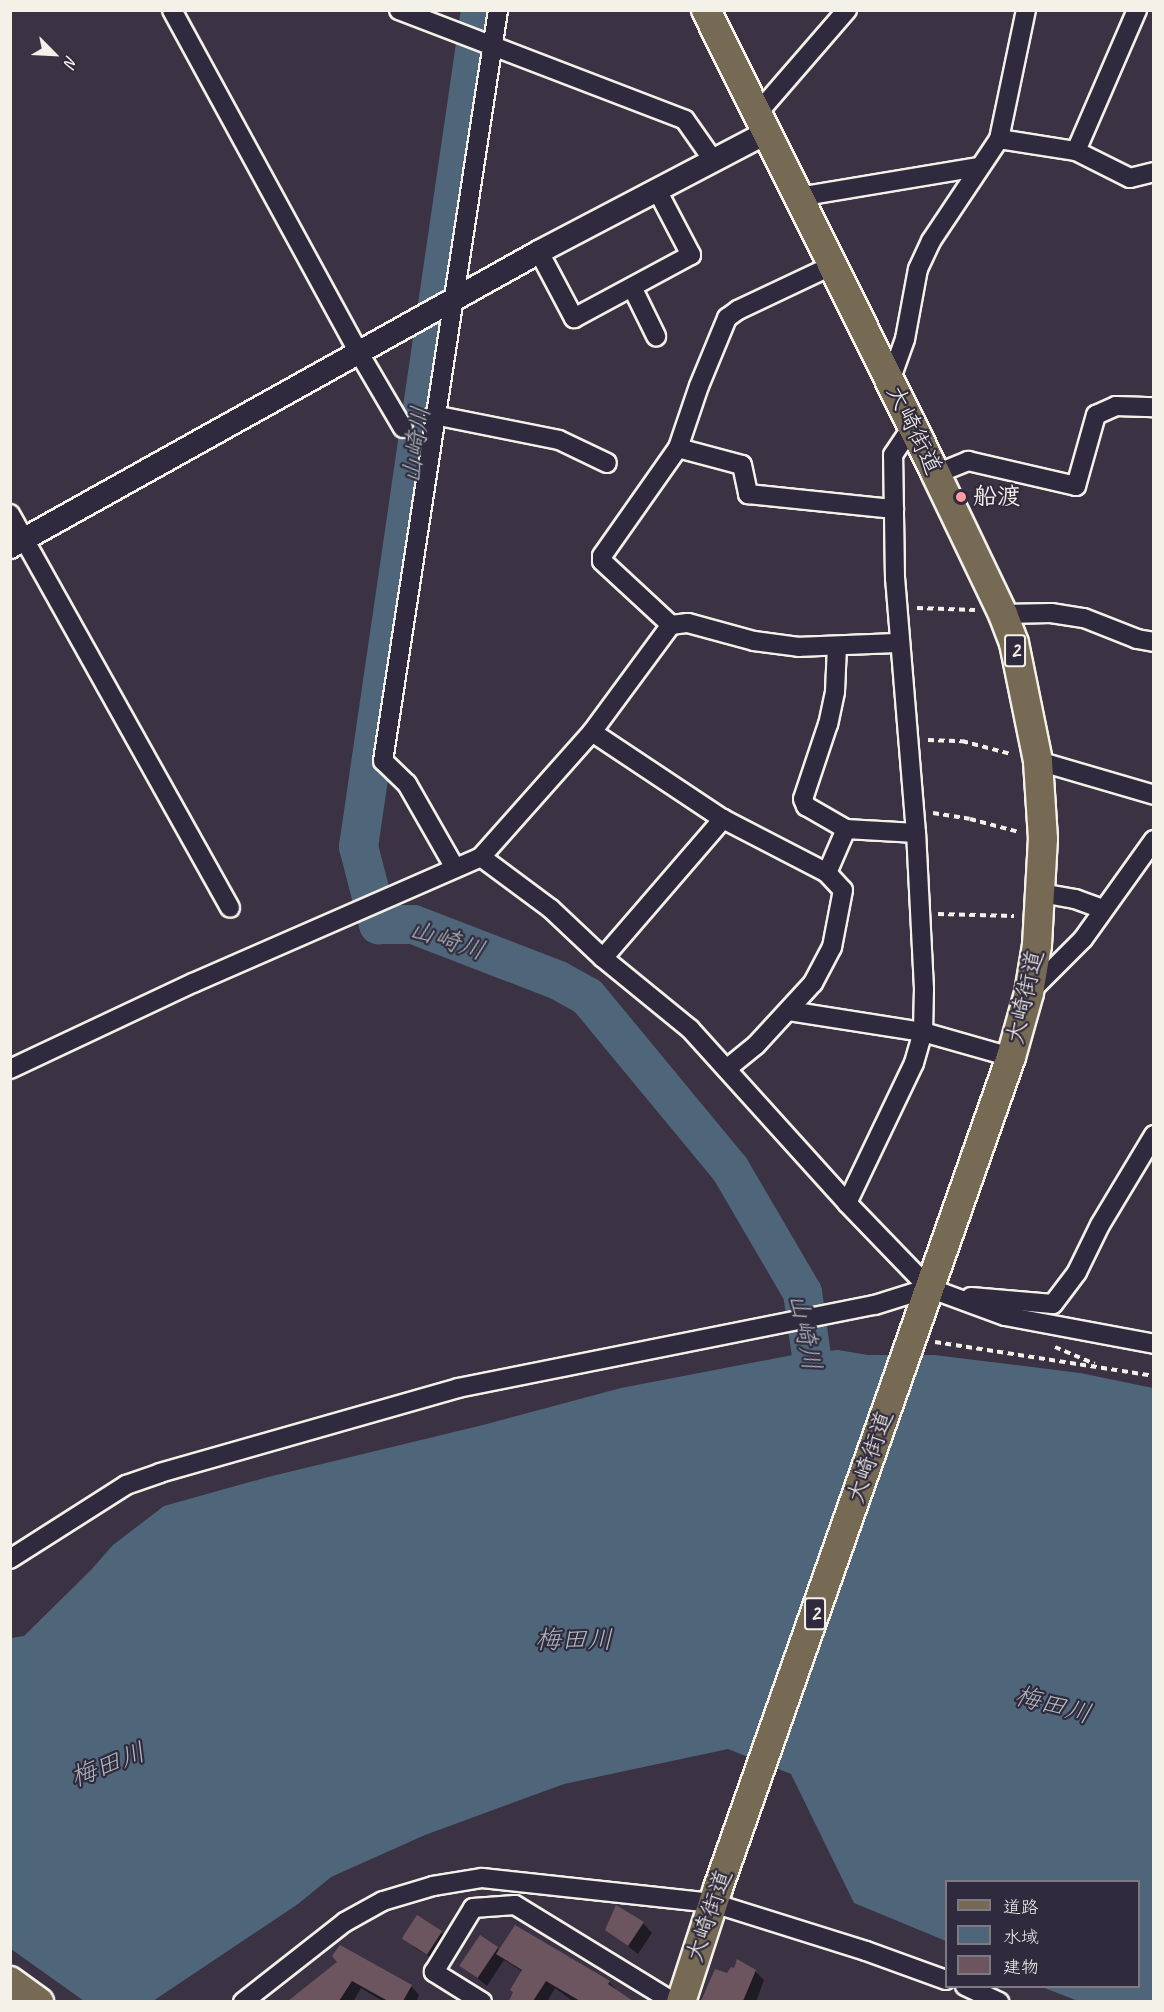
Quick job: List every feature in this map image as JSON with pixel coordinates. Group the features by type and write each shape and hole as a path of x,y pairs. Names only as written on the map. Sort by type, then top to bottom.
{"main road":[{"name":"大崎街道","path":"681,2001 715,1896 922,1340 1011,1057 1029,993 1040,905 1043,839 1038,761 1014,643 1003,614 800,197 761,124 706,10"},
{"path":"10,1981 39,2001"}],"street":[{"path":"172,10 358,353 403,428"},
{"path":"399,10 685,120 713,160"},
{"path":"456,868 407,784 383,761 434,415 440,307 498,10"},
{"path":"18,543 539,252 713,160 761,124 847,10"},
{"path":"890,381 905,339 918,269 931,241 978,167 999,139 1026,10"},
{"path":"1076,152 1137,10"},
{"path":"999,139 1076,152 1130,178 1154,172"},
{"path":"800,197 978,167"},
{"path":"539,252 574,318 691,255 657,190"},
{"path":"671,625 602,561 602,556 678,448 727,318 738,310 833,265"},
{"path":"632,287 656,336"},
{"path":"936,474 968,461 1076,486 1096,415 1116,406 1154,407"},
{"path":"434,415 559,440 607,463"},
{"path":"846,1203 914,1063 924,1032 916,833 897,608 894,509 894,455 912,427"},
{"path":"678,448 742,465 748,494 894,509"},
{"path":"10,514 18,543 230,908"},
{"path":"1003,614 1051,613 1084,618 1137,639 1154,642"},
{"path":"10,1069 183,987 380,899 482,857 592,732 671,625 688,623 754,641 799,647 900,644"},
{"path":"837,646 835,692 828,724 803,799 806,806 846,829 916,833"},
{"path":"592,732 723,819 827,873 843,890 832,947 813,983 756,1045 726,1069"},
{"path":"1038,761 1154,795"},
{"path":"603,958 723,819"},
{"path":"827,873 846,829"},
{"path":"1029,993 1083,939 1102,909 1154,840"},
{"path":"482,857 551,909 603,958 690,1029 846,1203 936,1292 1005,1316 1154,1344"},
{"path":"1040,905 1075,899 1102,909"},
{"path":"789,1011 924,1032 1011,1057"},
{"path":"10,1559 126,1485 160,1473 458,1388 936,1292 1053,1304 1077,1272 1100,1225 1154,1135"},
{"path":"243,2001 345,1922 383,1901 433,1886 482,1878 715,1896 945,1980"},
{"path":"482,2001 434,1972 473,1908 515,1905 673,2001"},
{"path":"972,1993 1000,2001"}],"path":[{"path":"897,608 981,610 1003,614"},
{"path":"908,740 962,741 1038,761"},
{"path":"914,810 970,819 1043,839"},
{"path":"920,914 1040,905"},
{"path":"922,1340 1154,1376"}],"water":[{"name":"梅田川","path":"838,1350 868,1355 934,1355 1080,1373 1153,1388 1153,2001 1078,2001 1045,1988 1140,1988 1140,1880 945,1880 945,1941 854,1903 791,1774 728,1749 564,1784 425,1835 331,1877 298,1904 153,2001 11,2002 11,1638 24,1636 113,1545 164,1506 268,1477 483,1425 621,1388 798,1354"}],"pier":[{"path":"11,1949 84,2001 11,2002"}],"building":[{"path":"616,1905 644,1922 628,1946 605,1930"},
{"path":"417,1915 442,1931 427,1955 402,1938"},
{"path":"515,1925 610,1981 608,1984 633,2001 580,2001 546,1981 533,2001 509,2001 513,1992 510,1990 522,1970 496,1954"},
{"path":"480,1935 498,1947 478,1978 459,1966"},
{"path":"340,1945 412,1985 403,2001 388,2001 352,1981 339,2001 288,2001 337,1962 332,1956"},
{"path":"737,1959 756,1970 743,2001 701,2001 715,1969 727,1973 731,1967 734,1968"}],"waterway":[{"name":"山崎川","path":"480,10 358,846 378,924 413,924 558,980 587,996 730,1169 802,1292 818,1404"}],"place":[{"name":"船渡","path":"961,497"}]}
